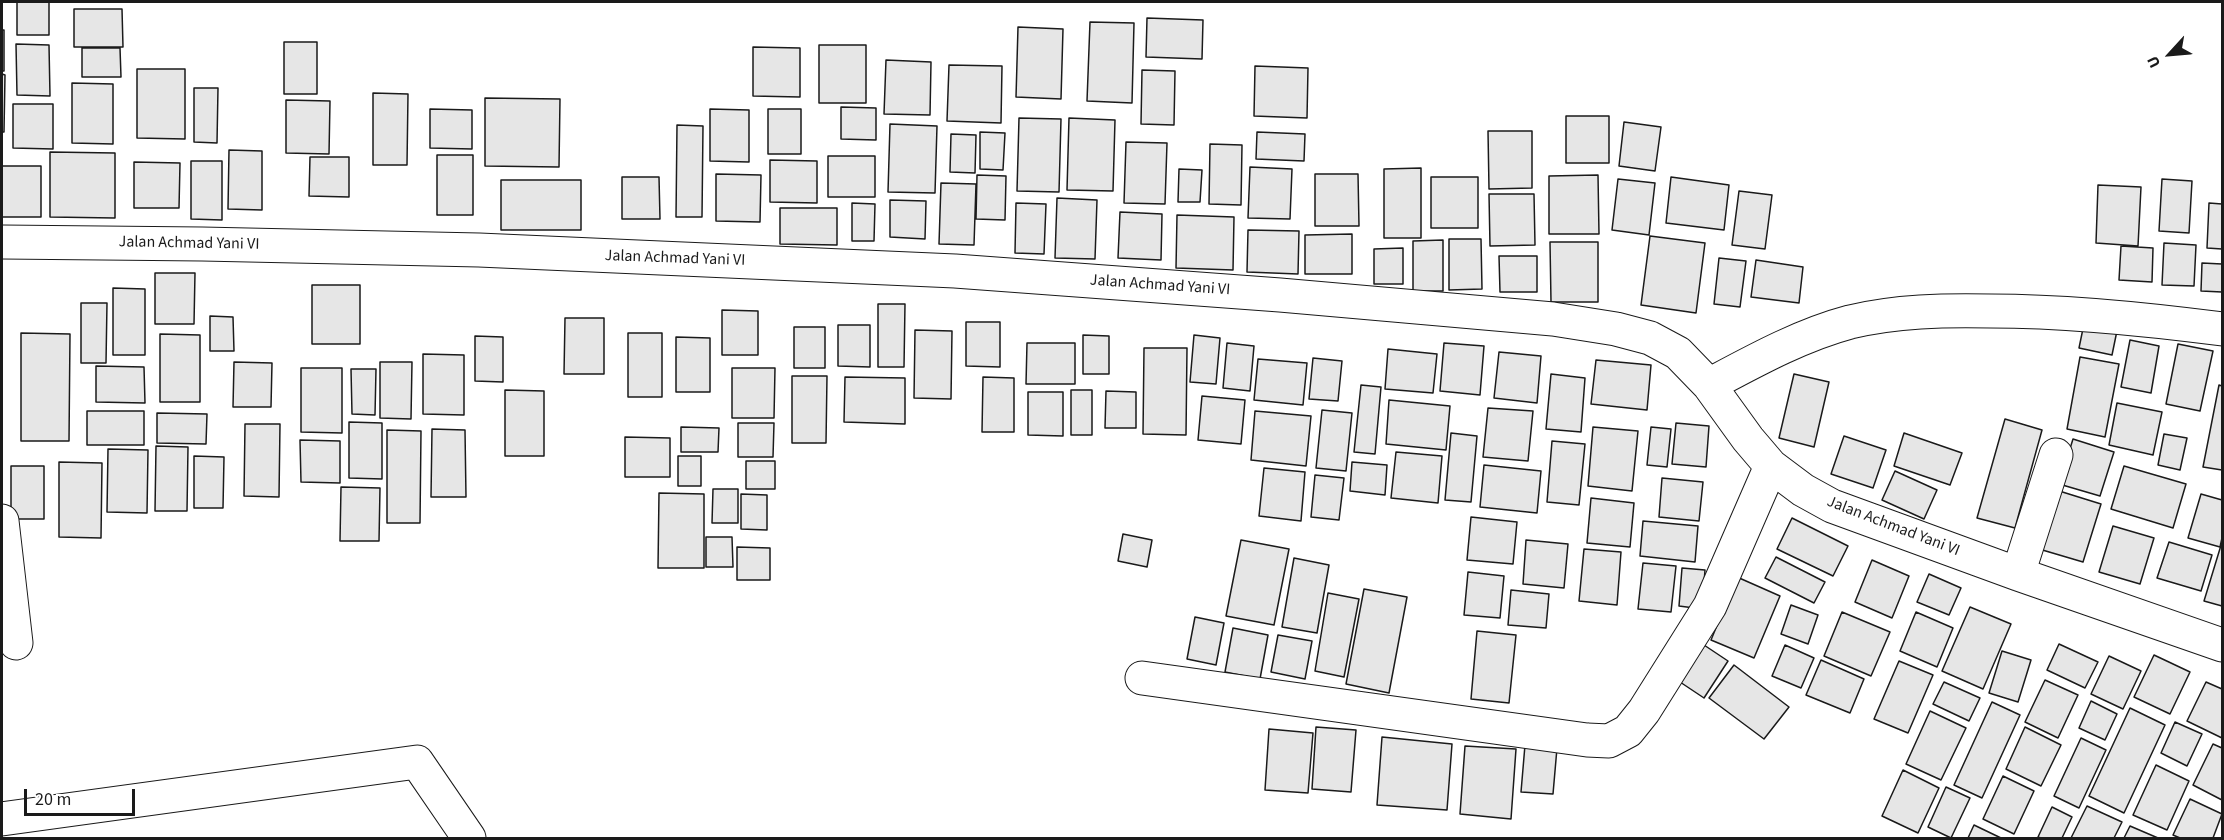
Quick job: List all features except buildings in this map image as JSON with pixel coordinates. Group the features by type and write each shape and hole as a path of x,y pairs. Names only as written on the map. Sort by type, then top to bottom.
{"street":[{"name":"Jalan Achmad Yani VI","path":"2,242 503,251 955,271 1280,295 1553,319 1616,329 1650,338 1678,353 1709,386 1771,466 1803,490 1832,506 2223,645"},
{"path":"1709,386 1758,359 1805,338 1850,322 1891,315 1946,310 2071,312 2223,329"},
{"path":"2018,574 2056,455"},
{"path":"1142,678 1587,740 1609,741 1628,731 1644,711 1710,606 1771,466"},
{"path":"2,521 16,643"},
{"path":"2,819 417,762 469,838"}]}
